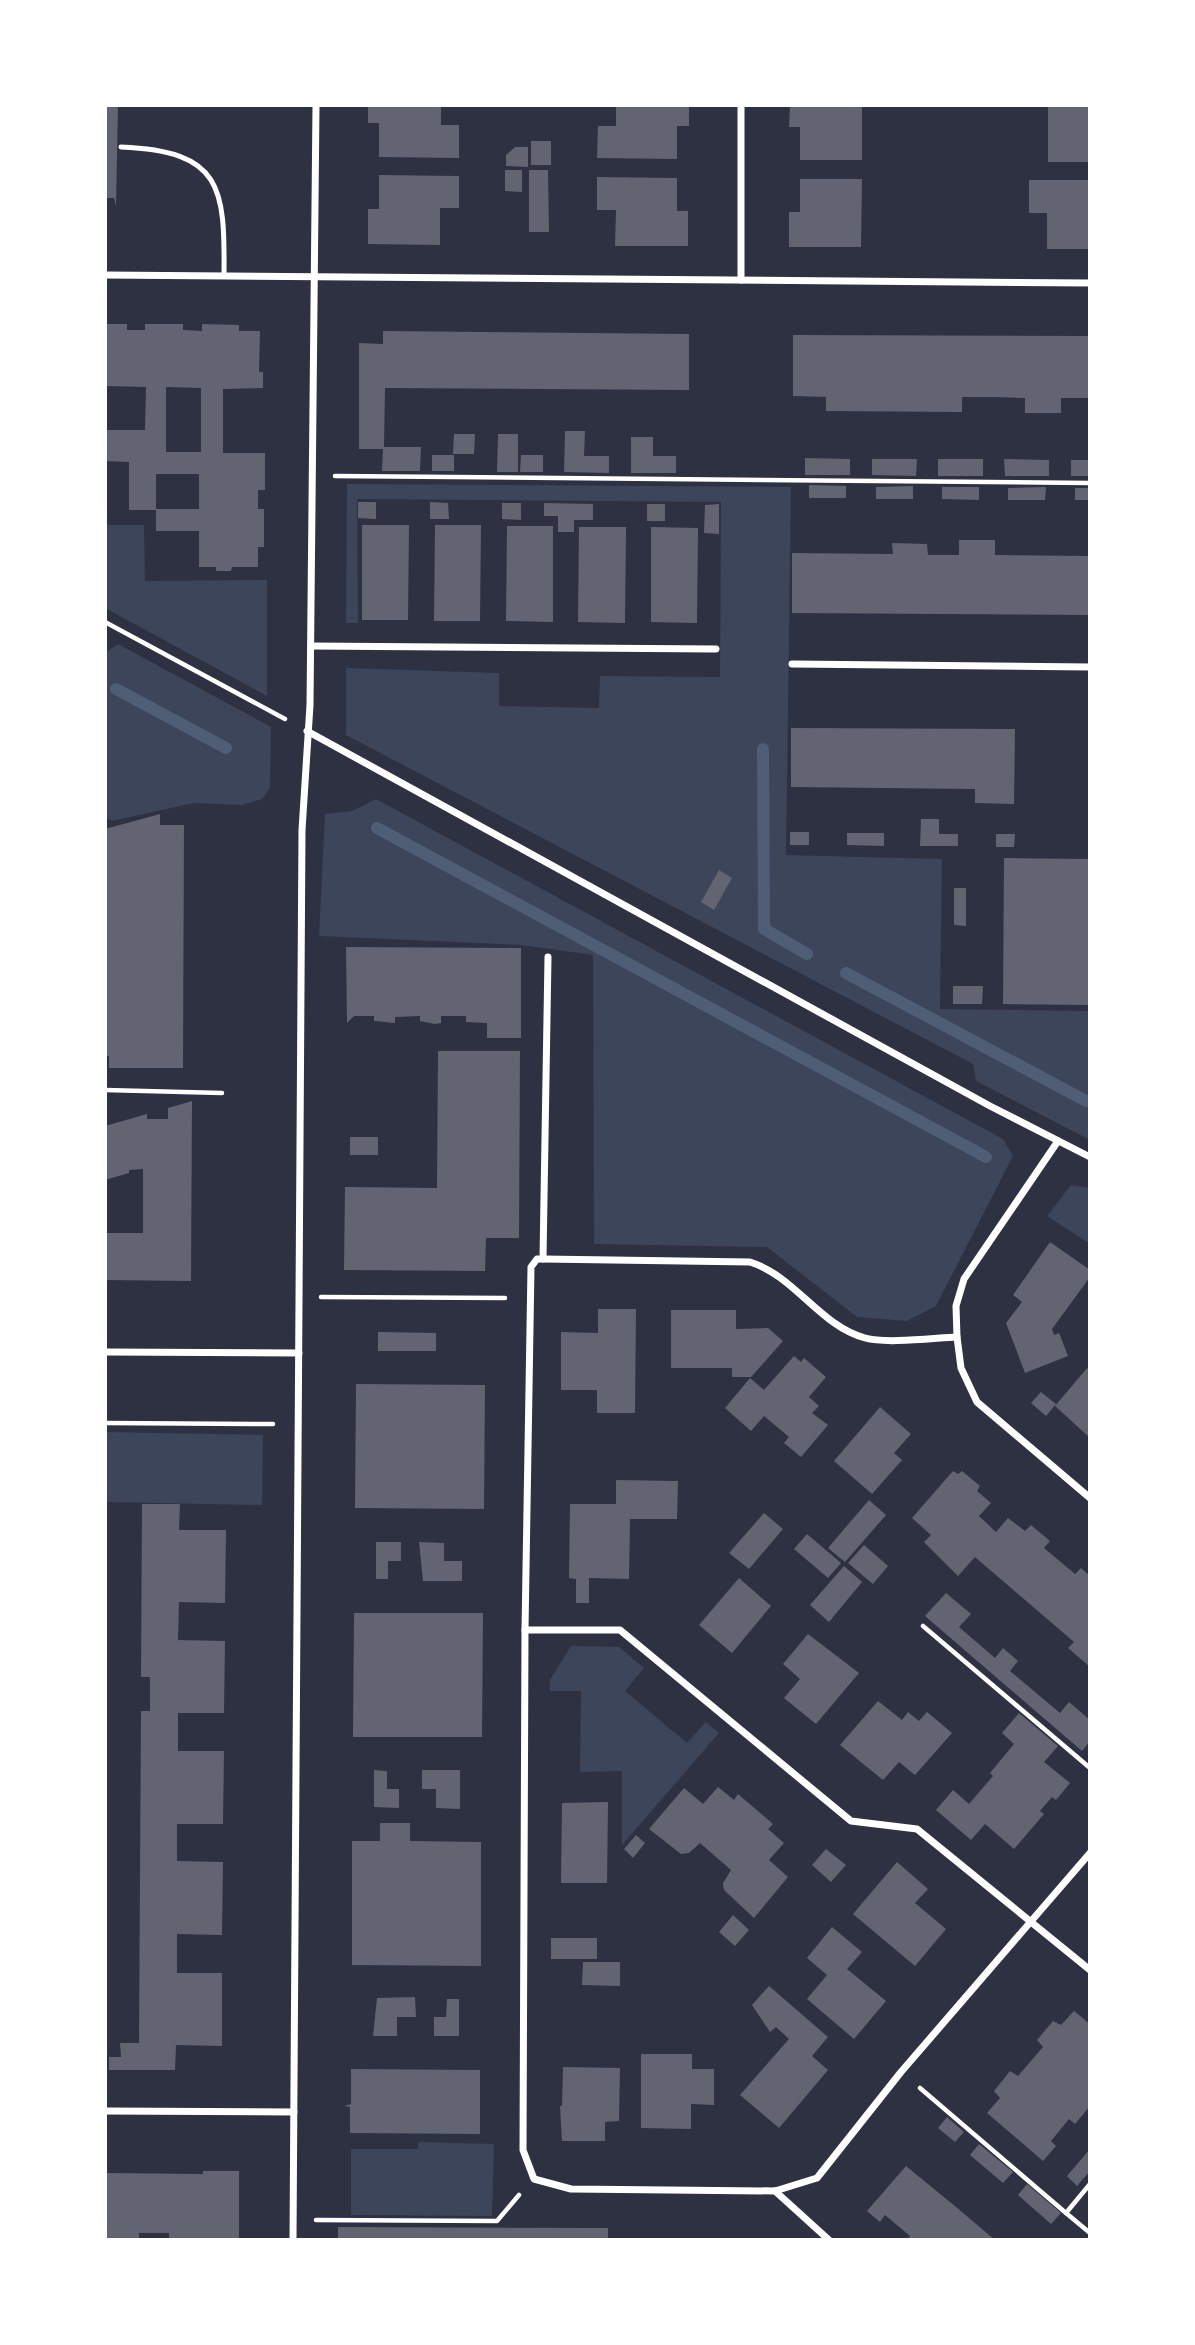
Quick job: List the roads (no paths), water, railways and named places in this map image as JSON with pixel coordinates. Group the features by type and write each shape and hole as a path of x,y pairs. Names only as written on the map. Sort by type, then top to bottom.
{"street":[{"path":"293,2240 302,830 311,646 316,105"},
{"path":"741,105 741,279"},
{"path":"105,275 1090,283"},
{"path":"311,646 716,649"},
{"path":"792,664 1090,667"},
{"path":"307,731 1090,1157"},
{"path":"540,1259 548,957"},
{"path":"1058,1140 964,1279 956,1306 957,1337 961,1368 977,1402 1090,1498"},
{"path":"957,1337 867,1339 844,1329 770,1268 750,1262 540,1259 531,1267 525,1630 523,2150 534,2179 571,2189 775,2191 817,2178 901,2072 1090,1853"},
{"path":"105,1352 299,1353"},
{"path":"525,1630 620,1630 851,1821 917,1829 1090,1970"},
{"path":"105,2111 294,2112"},
{"path":"775,2191 829,2240"}],"lane":[{"path":"121,147 172,152 195,163 207,174 217,189 225,214 224,276"}],"waterway":[{"path":"116,689 226,748"},
{"path":"763,749 764,929 807,954"},
{"path":"377,828 986,1157"},
{"path":"846,973 1086,1101"}]}
